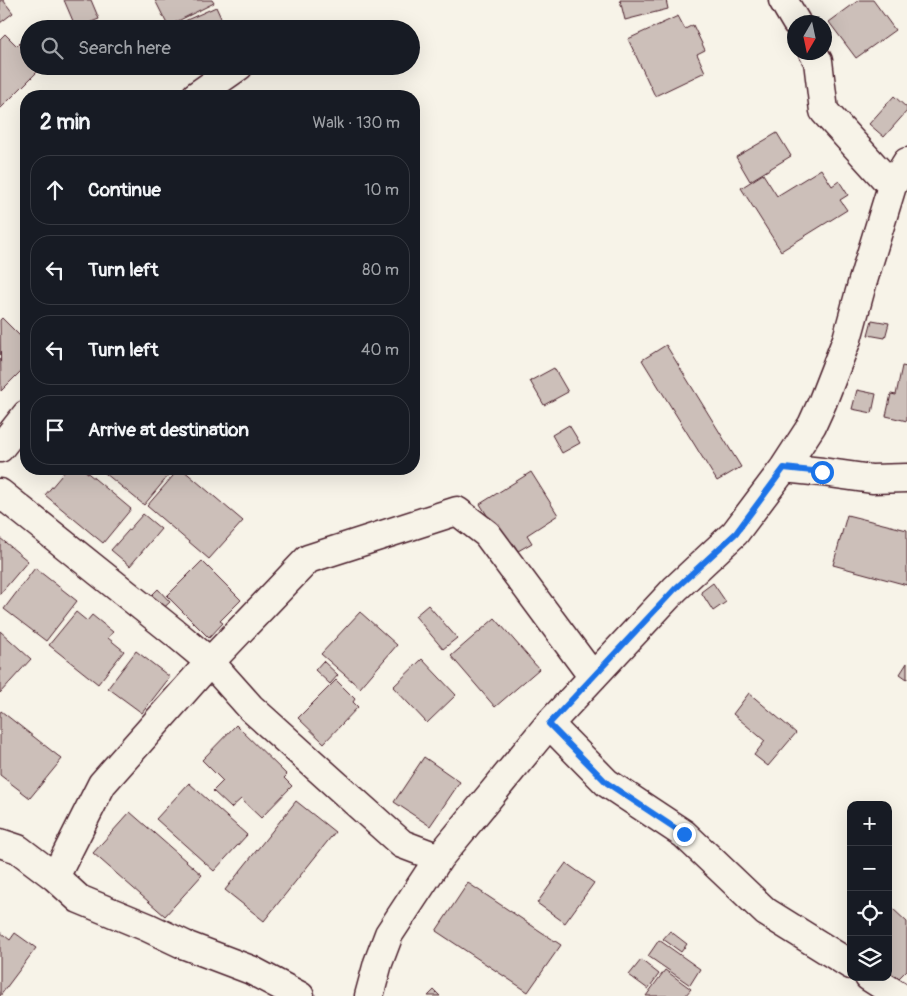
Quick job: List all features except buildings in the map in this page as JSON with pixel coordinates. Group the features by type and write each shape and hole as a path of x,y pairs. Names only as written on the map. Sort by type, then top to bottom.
{"street":[{"path":"783,0 792,15"},
{"path":"818,60 824,111 892,186"},
{"path":"205,90 226,75"},
{"path":"369,996 378,962 389,934 439,858 549,724 675,589 736,533 784,468 812,425 847,339 892,186 907,162"},
{"path":"0,448 20,423"},
{"path":"784,468 872,480 907,478"},
{"path":"0,493 210,662 251,708 402,844 439,858"},
{"path":"55,877 102,784 210,662 308,559 457,511 487,534 593,677"},
{"path":"549,724 607,783 684,834 766,912 847,963"},
{"path":"0,843 18,849 55,877 79,899 185,945 251,970 300,996"},
{"path":"875,981 895,995"}],"route":[{"path":"684,834 607,783 549,724 675,589 736,533 784,468 822,472"}]}
